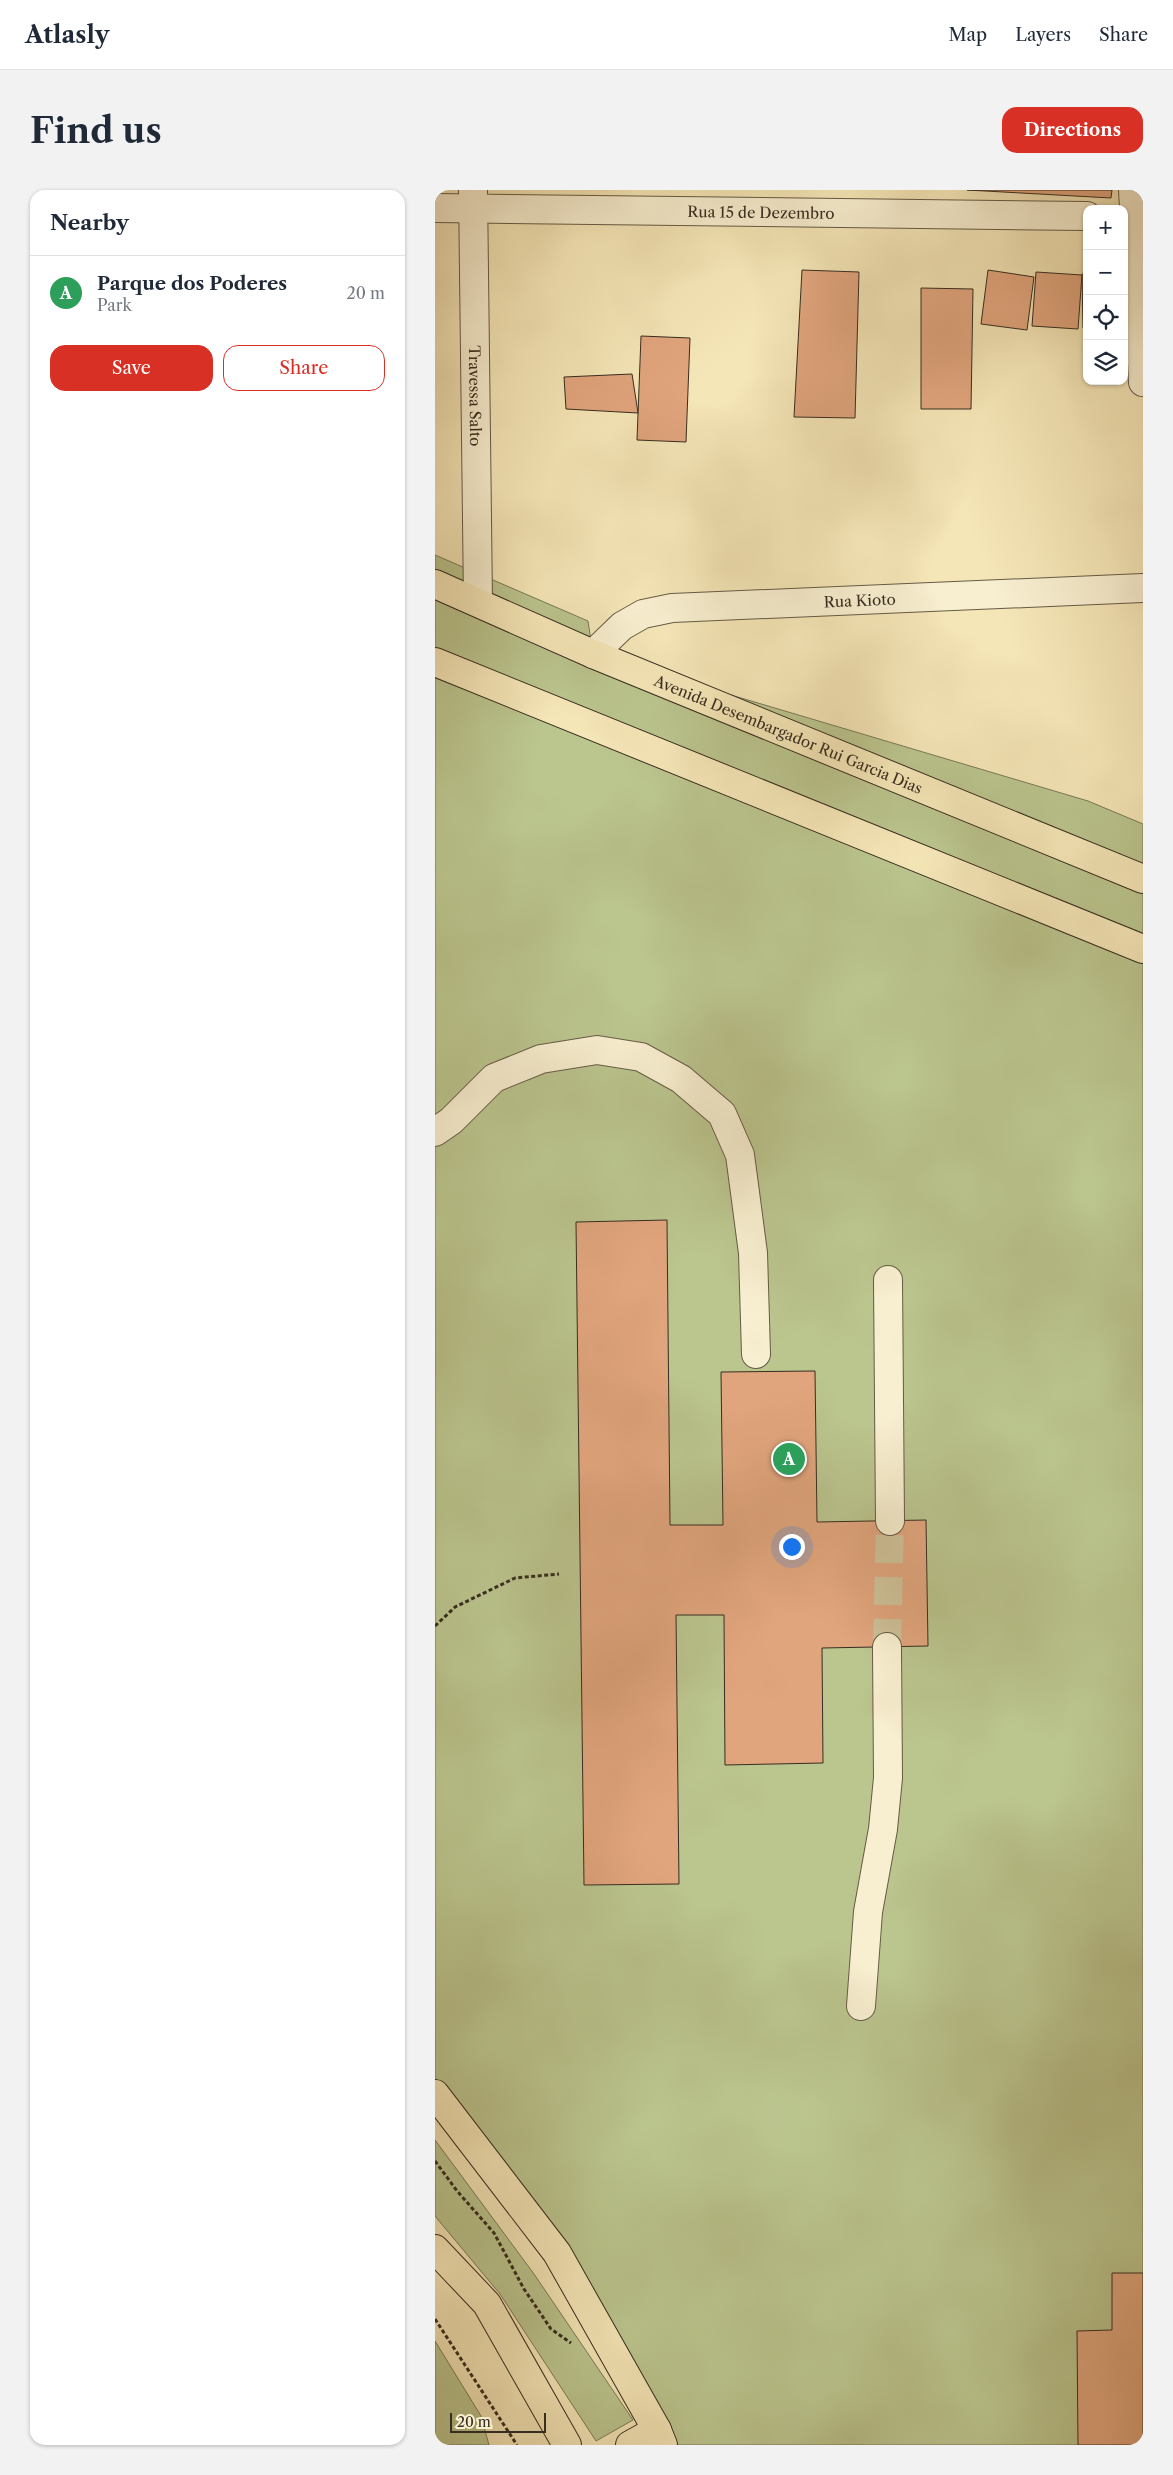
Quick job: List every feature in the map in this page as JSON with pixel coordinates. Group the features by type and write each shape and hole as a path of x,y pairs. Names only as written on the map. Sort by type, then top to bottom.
{"main road":[{"name":"Avenida Desembargador Rui Garcia Dias","path":"435,584 593,654 1143,879"},
{"path":"435,662 1143,949"},
{"path":"435,2094 557,2253 660,2437 630,2445"},
{"path":"435,2249 487,2304 567,2445"}],"street":[{"name":"Rua 15 de Dezembro","path":"435,208 472,199 1083,216"},
{"name":"Travessa Salto","path":"472,199 478,602"},
{"path":"1134,210 1143,382"},
{"name":"Rua Kioto","path":"593,654 622,626 643,614 673,608 1143,588"},
{"path":"435,1132 451,1121 494,1078 541,1058 597,1050 606,1051 641,1057 681,1078 722,1114 740,1156 753,1253 756,1354"},
{"path":"887,1280 890,1521"},
{"path":"861,2006 868,1912 883,1829 888,1778 887,1648"}],"path":[{"path":"435,1626 455,1607 515,1578 559,1574"},
{"path":"435,2161 457,2191 494,2233 524,2289 551,2329 575,2346"},
{"path":"435,2319 517,2445"}],"green space":[{"path":"435,555 588,621 593,654 1088,801 1143,824 1143,2445 663,2445 557,2253 435,2094"},
{"path":"435,2140 534,2274 633,2420 596,2441 500,2294 435,2216"},
{"path":"435,2341 481,2416 489,2445 435,2445"}],"building":[{"path":"967,190 1112,190 1111,198"},
{"path":"802,270 859,272 855,418 794,417"},
{"path":"988,270 1034,277 1027,330 981,324"},
{"path":"1036,272 1082,275 1078,329 1032,326"},
{"path":"1082,274 1083,274 1083,328"},
{"path":"921,288 973,289 971,409 921,409"},
{"path":"641,336 690,338 686,442 637,440"},
{"path":"632,374 638,413 566,409 564,377"},
{"path":"667,1220 670,1525 723,1525 721,1372 815,1371 817,1522 926,1520 928,1646 822,1648 823,1763 725,1765 724,1615 676,1615 679,1884 584,1885 576,1222"},
{"path":"1112,2273 1143,2273 1143,2445 1078,2445 1077,2331 1112,2330"}],"tunnel":[{"path":"887,1647 890,1521"}],"place":[{"name":"Parque dos Poderes","path":"789,1459"}]}
